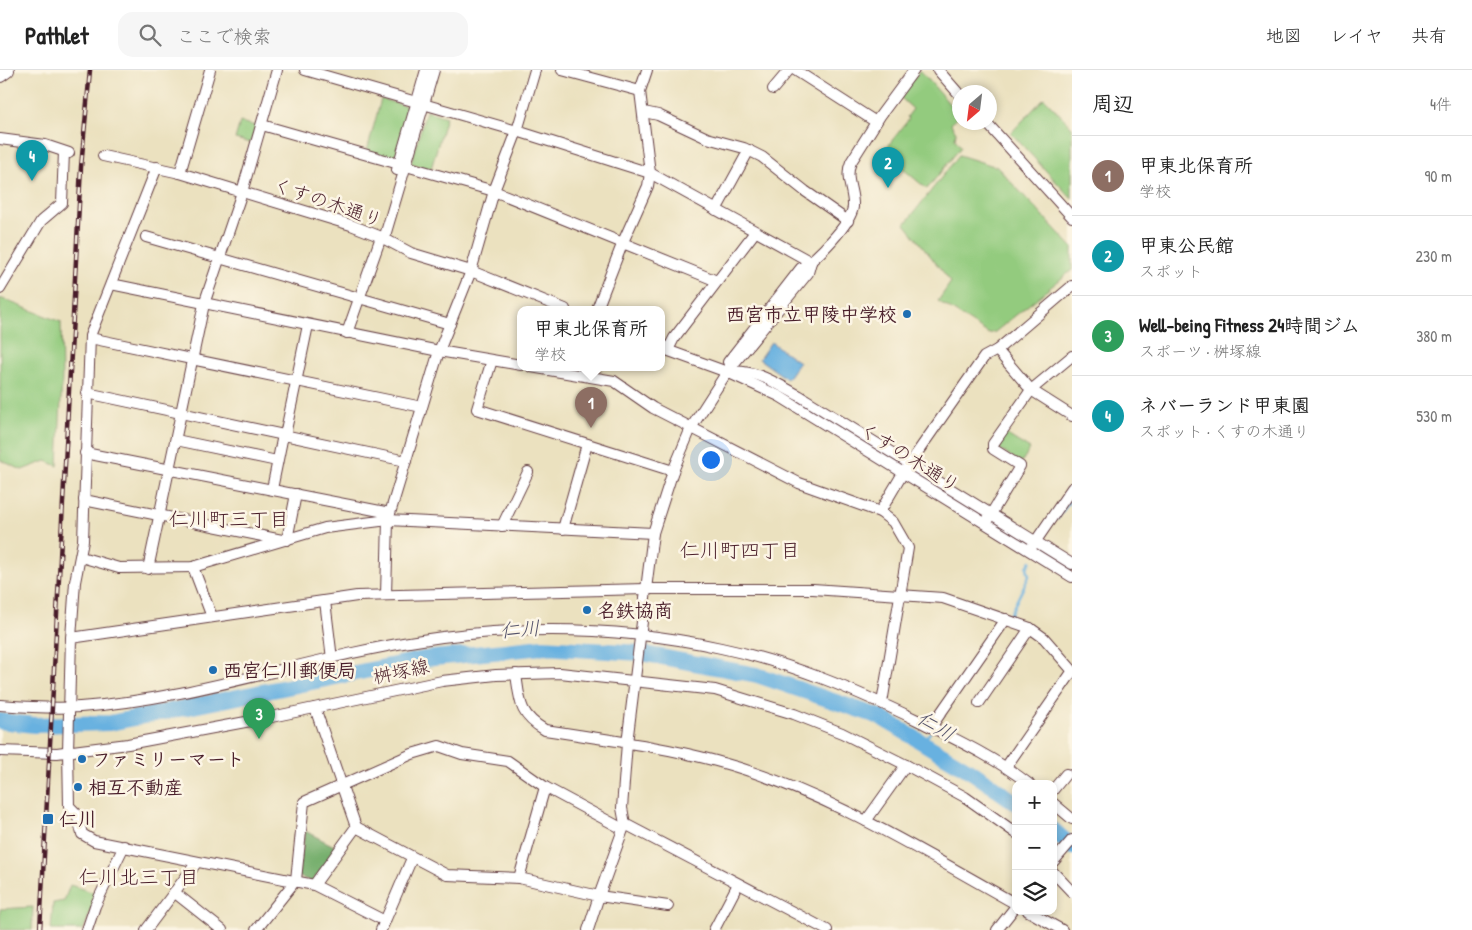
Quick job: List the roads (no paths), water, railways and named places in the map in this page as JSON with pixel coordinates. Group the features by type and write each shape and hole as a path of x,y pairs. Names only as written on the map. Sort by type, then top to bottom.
{"main road":[{"path":"0,75 7,70"}],"street":[{"path":"180,173 210,70"},
{"path":"148,568 204,304 218,258 242,192 278,70"},
{"path":"305,70 517,131 650,173 811,262"},
{"path":"347,333 381,237 420,103 426,70"},
{"path":"420,103 434,70"},
{"path":"386,595 389,516 439,351 471,271 494,191 517,131 535,70"},
{"path":"562,70 640,92"},
{"path":"598,306 623,242 648,186 650,173 644,112 640,92 647,70"},
{"path":"773,89 789,70"},
{"path":"795,70 876,122"},
{"path":"588,930 624,826 622,808 627,743 653,534 673,471 690,428 727,372 728,362 801,268 811,262 848,221 853,207 848,170 876,122 914,70"},
{"path":"938,70 952,85"},
{"path":"644,112 658,115 707,138 749,150 762,157 804,191 848,221"},
{"path":"262,125 494,191 717,281"},
{"path":"993,130 1072,217"},
{"path":"0,139 45,145 67,153 62,203 41,222 0,289"},
{"path":"716,210 749,150"},
{"name":"くすの木通り","path":"103,156 180,173 351,225 381,237 411,253 471,271 558,306"},
{"path":"157,167 90,338 86,393 81,557 74,582 71,638 68,750 69,806 77,814 82,834 94,841 314,885 383,925 412,858"},
{"path":"665,348 755,232"},
{"path":"146,237 450,324"},
{"path":"111,284 347,333 517,364"},
{"path":"880,512 903,473 984,357 997,350 1072,286"},
{"path":"272,489 308,325"},
{"path":"90,338 422,406"},
{"name":"くすの木通り","path":"665,349 727,372 779,396 985,524 1072,564"},
{"path":"997,350 1031,390 1072,416"},
{"path":"985,524 1020,466 993,449 993,444 1031,390 1072,356"},
{"path":"492,360 477,409 673,471"},
{"name":"くすの木通り","path":"727,372 739,370 753,373 800,396 991,514 1072,577"},
{"path":"555,371 614,381 653,408 690,428 799,483 880,512 893,522 908,548 882,703"},
{"path":"86,393 406,461"},
{"path":"176,440 277,461"},
{"path":"563,529 587,444"},
{"path":"85,452 296,494 389,516 502,526 653,534"},
{"path":"502,526 528,472"},
{"path":"1032,547 1072,488"},
{"path":"286,540 296,494"},
{"path":"84,500 286,540"},
{"path":"81,557 119,568 192,567 325,528 389,516"},
{"path":"192,567 212,617"},
{"path":"71,638 324,601 386,595 646,589 813,588 943,598 1030,628 1044,638 1072,671 1006,767"},
{"path":"324,601 332,659"},
{"path":"931,727 1006,619"},
{"path":"979,703 1030,628"},
{"path":"0,705 69,708 140,700 421,640 510,630 595,631 641,635 722,648 827,681 882,703 931,727 1006,767 1024,780"},
{"name":"桝塚線","path":"0,751 57,753 160,739 442,681 516,674 560,673 715,690 794,714 842,733 906,765 965,797 1012,830"},
{"path":"516,674 520,707 536,724 545,730 627,743 718,761 796,788 866,821 1012,903"},
{"path":"315,708 356,827 447,875 519,878 599,896 668,906"},
{"path":"256,930 296,880 304,802 412,754 439,746 462,754 508,761 545,787 827,930"},
{"path":"866,821 906,765"},
{"path":"1057,785 1066,774"},
{"path":"519,878 545,787"},
{"path":"1057,806 1072,819"},
{"path":"314,885 356,827"},
{"path":"1057,857 1072,840"},
{"path":"87,930 95,906 124,846"},
{"path":"146,930 197,862"},
{"path":"1057,876 1072,892"},
{"path":"714,930 738,884"},
{"path":"174,892 222,930"},
{"path":"997,930 1012,910"},
{"path":"1035,915 1062,930"}],"water":[{"path":"771,342 799,362 787,379 759,359"}],"waterway":[{"path":"1057,519 1072,498"},
{"path":"1009,616 1029,576 1027,567 1031,561"},
{"name":"仁川","path":"0,721 34,725 110,723 424,659 543,647 640,653 757,675 880,717 975,774 1012,800"},
{"path":"922,742 930,733"},
{"name":"仁川","path":"1057,834 1072,847"}],"railway":[{"path":"40,930 81,167 90,70"}],"place":[{"name":"ネバーランド甲東園","path":"32,181"},
{"name":"甲東公民館","path":"888,188"},
{"name":"西宮市立甲陵中学校","path":"907,314"},
{"name":"甲東北保育所","path":"591,428"},
{"name":"名鉄協商","path":"587,610"},
{"name":"西宮仁川郵便局","path":"213,670"},
{"name":"Well-being Fitness 24時間ジム","path":"259,739"},
{"name":"ファミリーマート","path":"82,759"},
{"name":"相互不動産","path":"78,787"},
{"name":"仁川","path":"48,819"}],"district":[{"name":"仁川町三丁目","path":"229,519"},
{"name":"仁川町四丁目","path":"740,550"},
{"name":"仁川北三丁目","path":"139,877"}]}
